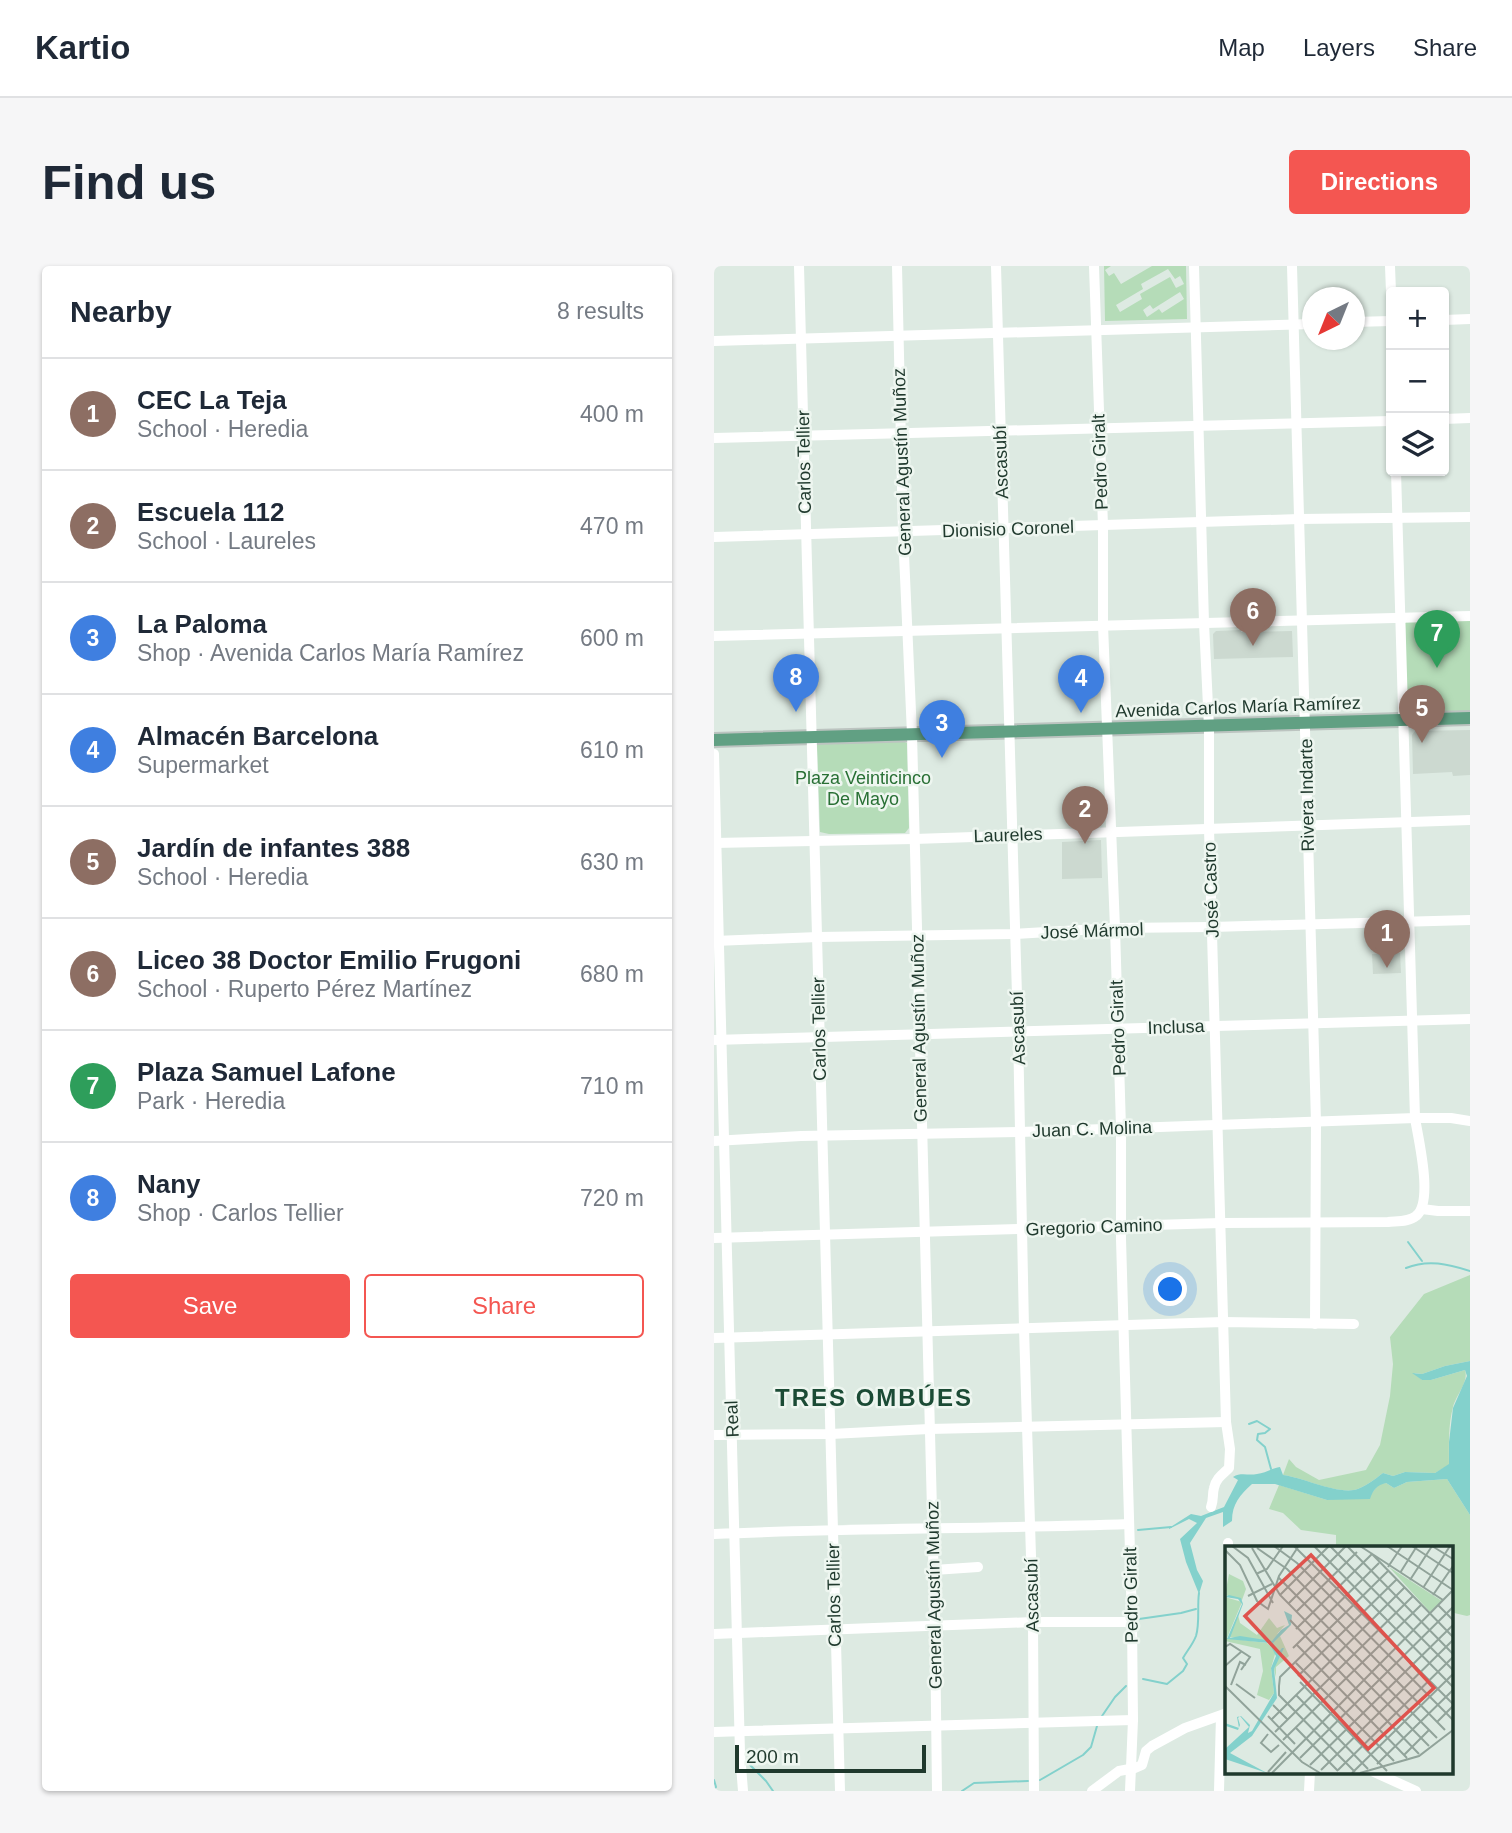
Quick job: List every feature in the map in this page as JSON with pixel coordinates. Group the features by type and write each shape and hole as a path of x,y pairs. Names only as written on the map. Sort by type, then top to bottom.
{"main road":[{"name":"Avenida Carlos María Ramírez","path":"714,740 1470,719"}],"street":[{"name":"Carlos Tellier","path":"799,266 840,1791"},
{"name":"General Agustín Muñoz","path":"897,266 936,1627 937,1791"},
{"name":"Ascasubí","path":"996,266 1031,1528 1034,1791"},
{"name":"Pedro Giralt","path":"1094,266 1103,625 1121,1128 1132,1622 1133,1720 1130,1791"},
{"name":"José Castro","path":"1194,266 1209,727 1209,829 1220,1223 1226,1422 1230,1463 1229,1468 1215,1483 1211,1507"},
{"name":"Rivera Indarte","path":"1292,266 1317,1122 1315,1324"},
{"path":"1390,266 1391,287"},
{"path":"1449,320 1470,319"},
{"path":"1365,322 1386,321"},
{"path":"714,341 1302,324"},
{"path":"1449,419 1470,418"},
{"path":"714,438 1386,421"},
{"path":"1396,476 1415,1118 1422,1163 1422,1209"},
{"name":"Dionisio Coronel","path":"714,537 1299,519 1470,517"},
{"path":"714,636 1470,616"},
{"name":"Real","path":"714,754 719,1140 727,1238 743,1791"},
{"name":"Laureles","path":"715,843 1470,820"},
{"name":"José Mármol","path":"716,941 1470,920"},
{"name":"Inclusa","path":"718,1040 1470,1018"},
{"name":"Juan C. Molina","path":"719,1140 1415,1118 1470,1121"},
{"name":"Gregorio Camino","path":"714,1238 1220,1223 1388,1222 1410,1219 1422,1209 1470,1212"},
{"path":"714,1338 1223,1322 1354,1324"},
{"path":"714,1435 1226,1422"},
{"path":"714,1534 1129,1524"},
{"path":"934,1570 978,1567"},
{"path":"714,1634 1033,1622 1132,1622"},
{"path":"1092,1791 1119,1771 1142,1765 1146,1751 1152,1746 1185,1728 1224,1715 1219,1791"},
{"path":"714,1732 1133,1720"},
{"path":"1309,1791 1310,1773"},
{"path":"1376,1773 1416,1791"}],"shaded area":[{"path":"1216,631 1292,631 1293,657 1214,659 1213,634"},
{"path":"1470,730 1470,775 1453,776 1452,772 1413,774 1412,735 1415,731"},
{"path":"1101,840 1102,878 1062,879 1062,842"},
{"path":"1400,953 1401,973 1373,974 1372,954"}],"green space":[{"path":"1104,266 1111,266 1105,270 1109,276 1114,273 1121,284 1152,266 1186,266 1187,319 1105,321","holes":["1168,269 1175,279 1180,276 1184,284 1176,288 1170,277 1140,294 1142,299 1120,312 1116,305 1143,289 1141,284","1180,292 1184,299 1162,313 1159,309 1147,317 1143,310 1150,305 1153,309"]},
{"path":"1470,619 1470,713 1410,714 1407,711 1405,623"},
{"name":"Plaza Veinticinco De Mayo","path":"901,740 907,743 909,828 905,833 820,832 817,745"},
{"path":"1470,1275 1470,1361 1422,1374 1414,1373 1422,1380 1431,1380 1465,1370 1465,1379 1451,1414 1449,1465 1435,1473 1405,1472 1393,1476 1383,1473 1354,1490 1337,1489 1283,1475 1289,1459 1296,1467 1319,1480 1366,1470 1380,1445 1390,1396 1393,1364 1390,1337 1424,1294"},
{"path":"1447,1479 1470,1515 1470,1615 1452,1614 1452,1546 1336,1546 1336,1535 1301,1530 1283,1513 1269,1509 1279,1485 1327,1500 1372,1493 1379,1484 1386,1483 1394,1488 1407,1482"}],"water":[{"path":"1470,1361 1470,1515 1447,1479 1407,1482 1394,1488 1386,1483 1376,1488 1370,1499 1327,1500 1275,1484 1252,1484 1238,1500 1232,1521 1223,1527 1223,1512 1206,1518 1190,1543 1197,1570 1203,1581 1199,1594 1180,1539 1197,1523 1189,1519 1169,1528 1191,1514 1201,1516 1224,1507 1238,1480 1233,1477 1239,1475 1280,1467 1283,1475 1328,1487 1354,1490 1383,1473 1393,1476 1405,1472 1435,1473 1449,1464 1453,1408 1467,1376 1465,1370 1422,1380 1412,1373 1422,1374"}],"waterway":[{"path":"1408,1242 1422,1261"},
{"path":"1406,1268 1438,1264 1470,1271"},
{"path":"1249,1424 1257,1421 1270,1429 1258,1434 1257,1440 1265,1447 1271,1469"},
{"path":"1138,1530 1171,1527"},
{"path":"1143,1679 1167,1684 1183,1671 1187,1664 1183,1658 1196,1636 1199,1593"},
{"path":"1139,1619 1196,1609"},
{"path":"1102,1716 1126,1686"},
{"path":"1040,1780 1083,1755 1091,1747 1097,1726"},
{"path":"748,1763 773,1791"},
{"path":"714,1780 714,1789"},
{"path":"962,1791 974,1783 1028,1781"}],"place":[{"name":"Liceo 38 Doctor Emilio Frugoni","path":"1253,646"},
{"name":"Plaza Samuel Lafone","path":"1437,668"},
{"name":"Nany","path":"796,712"},
{"name":"Almacén Barcelona","path":"1081,713"},
{"name":"Jardín de infantes 388","path":"1422,743"},
{"name":"La Paloma","path":"942,758"},
{"name":"Escuela 112","path":"1085,844"},
{"name":"CEC La Teja","path":"1387,968"}],"district":[{"name":"TRES OMBÚES","path":"874,1398"}]}
